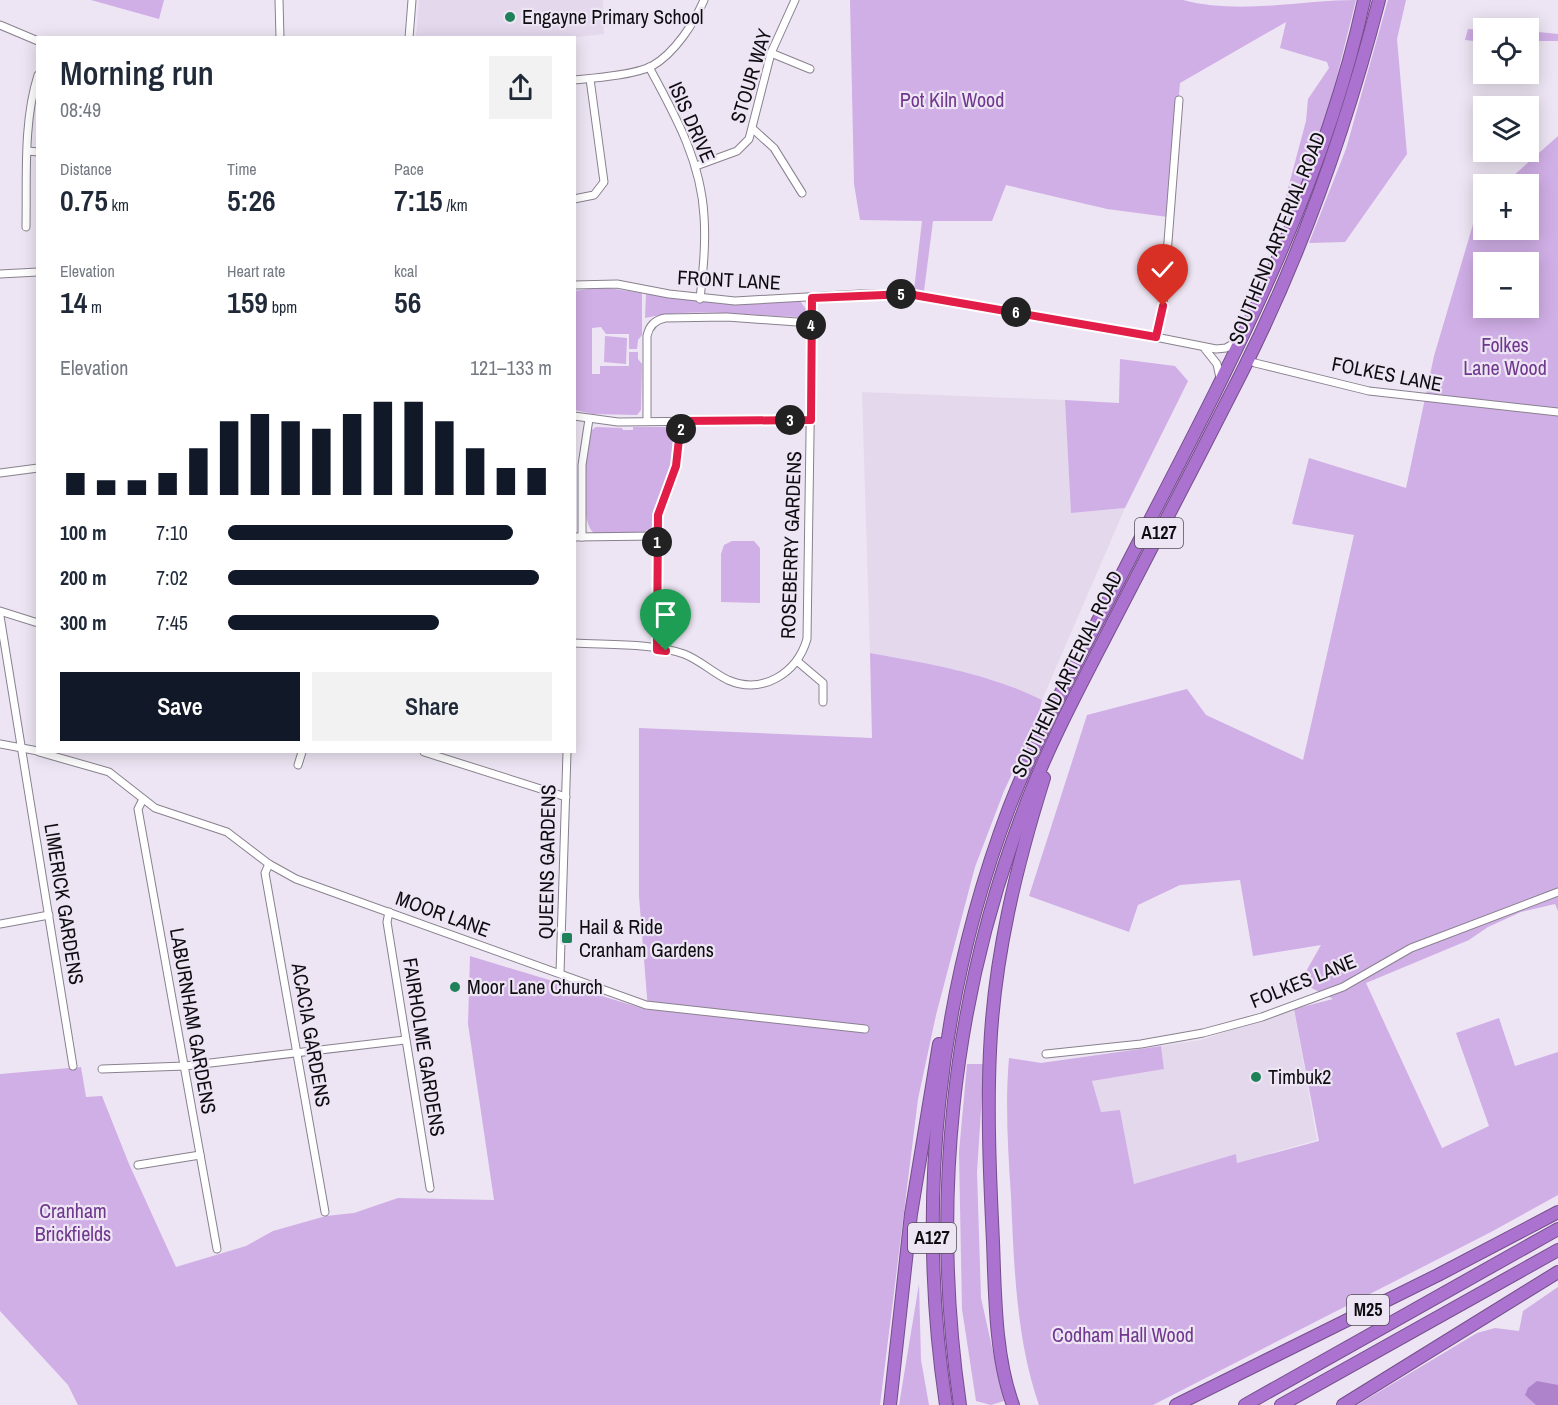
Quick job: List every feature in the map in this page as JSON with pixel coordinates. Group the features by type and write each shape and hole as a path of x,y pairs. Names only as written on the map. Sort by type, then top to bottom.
{"highway":[{"name":"SOUTHEND ARTERIAL ROAD","path":"946,1405 937,1340 932,1186 938,1109 948,1032 964,956 1009,809 1060,694 1247,328 1314,166 1358,27 1364,0"},
{"name":"SOUTHEND ARTERIAL ROAD","path":"960,1405 948,1300 946,1225 949,1150 958,1063 977,959 998,885 1036,780 1070,707 1248,359 1293,259 1337,146 1379,0"},
{"path":"1013,1405 999,1332 993,1258 989,1136 993,1008 998,967 1024,846 1070,707"},
{"path":"890,1405 912,1203 927,1101 957,954 980,879 1009,809"},
{"name":"M25","path":"1176,1405 1438,1275 1558,1212"},
{"name":"M25","path":"1245,1405 1558,1229"},
{"name":"M25","path":"1281,1405 1558,1250"},
{"path":"1343,1405 1558,1272"}],"street":[{"path":"279,0 280,36"},
{"path":"409,36 412,0"},
{"path":"576,80 649,67 660,60 683,36 704,0"},
{"name":"STOUR WAY","path":"696,166 736,151 749,139 771,53 795,0"},
{"path":"0,25 36,40"},
{"path":"771,53 810,69"},
{"name":"ISIS DRIVE","path":"649,67 674,113 696,166 705,231 700,299"},
{"path":"576,199 594,195 604,182 590,79"},
{"path":"26,226 28,151 33,91 36,81"},
{"path":"1156,337 1163,306 1179,100"},
{"path":"753,129 774,148 802,193"},
{"path":"28,151 36,152"},
{"path":"0,274 36,272"},
{"name":"FRONT LANE","path":"576,285 617,284 700,299 765,301 908,294 1221,349 1230,346 1247,328"},
{"name":"ROSEBERRY GARDENS","path":"576,643 685,654 728,680 748,684 776,679 797,661 807,639 812,298"},
{"path":"647,421 647,336 651,326 657,320 727,317 811,323"},
{"path":"1203,347 1217,364 1219,386"},
{"name":"FOLKES LANE","path":"1248,359 1255,363 1370,391 1558,412"},
{"path":"576,416 647,421 811,420"},
{"path":"589,419 582,465 578,537 657,536"},
{"path":"657,650 657,536 662,502 679,454 681,421"},
{"path":"0,473 36,468"},
{"path":"0,611 36,622"},
{"name":"LIMERICK GARDENS","path":"0,616 73,1066"},
{"path":"797,661 823,683 823,702"},
{"name":"MOOR LANE","path":"0,744 36,751"},
{"name":"MOOR LANE","path":"45,753 109,772 143,799 170,815 227,832 269,864 296,879 646,1005 865,1029"},
{"path":"298,765 302,753"},
{"path":"427,753 566,796"},
{"name":"QUEENS GARDENS","path":"560,974 567,753"},
{"name":"LABURNHAM GARDENS","path":"143,799 138,809 217,1249"},
{"name":"ACACIA GARDENS","path":"269,864 265,873 325,1212"},
{"name":"FOLKES LANE","path":"1046,1054 1152,1042 1203,1033 1262,1017 1343,987 1411,948 1558,892"},
{"name":"FAIRHOLME GARDENS","path":"389,912 387,922 430,1188"},
{"path":"0,924 49,915"},
{"path":"102,1070 185,1066 405,1040"},
{"path":"138,1165 200,1155"}],"shaded area":[{"name":"Engayne Primary School","path":"419,0 603,0 604,34 576,37 416,36"},
{"path":"862,392 1065,400 1071,513 1125,508 1042,700 996,681 870,653"},
{"path":"1294,1009 1317,1140 1237,1163 1236,1154 1134,1184 1120,1110 1101,1112 1092,1081 1164,1069 1161,1046 1201,1040"},
{"path":"1537,1381 1558,1385 1558,1405 1536,1405 1525,1395 1528,1388"}],"green space":[{"path":"91,0 164,0 159,19"},
{"name":"Pot Kiln Wood","path":"850,0 1183,0 1248,7 1356,0 1332,96 1290,220 1280,218 1306,121 1308,99 1329,68 1327,62 1280,48 1287,18 1286,22 1180,83 1168,217 1107,209 1006,185 992,221 933,221 924,291 914,290 922,221 860,220 854,184"},
{"path":"1388,0 1406,0 1397,39 1407,154 1345,242 1309,243 1346,149"},
{"path":"1468,29 1473,29 1473,41 1465,40"},
{"path":"1539,32 1558,34 1558,41 1539,41"},
{"path":"1558,136 1558,911 1555,904 1521,912 1488,927 1469,940 1366,983 1442,1148 1489,1126 1456,1033 1499,1018 1515,1066 1558,1052 1558,1195 1491,1232 1153,1405 1039,1405 1025,1354 1017,1302 1007,1127 1009,1058 1041,1063 1161,1046 1164,1069 1092,1081 1101,1112 1120,1110 1134,1184 1236,1154 1237,1163 1319,1141 1294,1009 1333,999 1300,982 1321,945 1253,956 1240,880 1180,885 1138,905 1129,932 1029,896 1087,715 1187,689 1206,715 1303,760 1354,535 1292,524 1309,458 1406,488 1434,356 1473,224 1473,240 1539,240 1539,174 1515,174 1529,162 1539,162 1539,153"},
{"path":"601,287 642,293 642,335 638,340 637,349 629,349 629,334 606,334 601,327 592,328 592,374 600,374 600,366 629,366 629,352 638,352 638,359 642,364 641,410 637,415 593,414 576,410 576,291"},
{"path":"646,294 732,304 800,301 806,309 803,316 799,317 683,313 645,318"},
{"path":"605,336 627,338 626,364 604,362"},
{"path":"1120,359 1175,366 1188,381 1125,508 1071,513 1065,400 1119,403"},
{"path":"596,427 633,430 633,427 670,427 676,430 675,456 658,501 652,527 641,534 595,534 589,527 585,502 590,431"},
{"path":"732,541 754,541 760,548 760,603 721,602 721,554 724,545"},
{"name":"Cranham Brickfields","path":"870,653 979,676 1042,700 1038,718 1004,791 975,867 936,1015 918,1099 880,1405 78,1405 68,1385 0,1311 0,1074 81,1067 86,1097 102,1096 129,1164 176,1267 246,1246 273,1231 326,1216 354,1213 398,1198 494,1200 468,1024 470,956 648,1010 639,896 639,728 872,738"},
{"path":"967,1064 984,1064 977,1172 981,1298 1004,1401 991,1405 976,1401 962,1309 959,1152"},
{"path":"919,1284 921,1360 929,1405 899,1405"},
{"path":"1558,1287 1558,1405 1357,1405 1477,1333 1495,1328 1519,1331 1523,1311"}],"place":[{"name":"Engayne Primary School","path":"510,17"},
{"name":"Hail & Ride Cranham Gardens","path":"567,938"},
{"name":"Moor Lane Church","path":"455,987"},
{"name":"Timbuk2","path":"1256,1077"}],"route":[{"path":"666,651 657,650 658,515 679,454 681,421 811,420 812,298 860,294 908,294 1156,337 1163,306"}],"park label":[{"name":"Folkes Lane Wood","path":"1505,356"},
{"name":"Codham Hall Wood","path":"1123,1335"}]}
